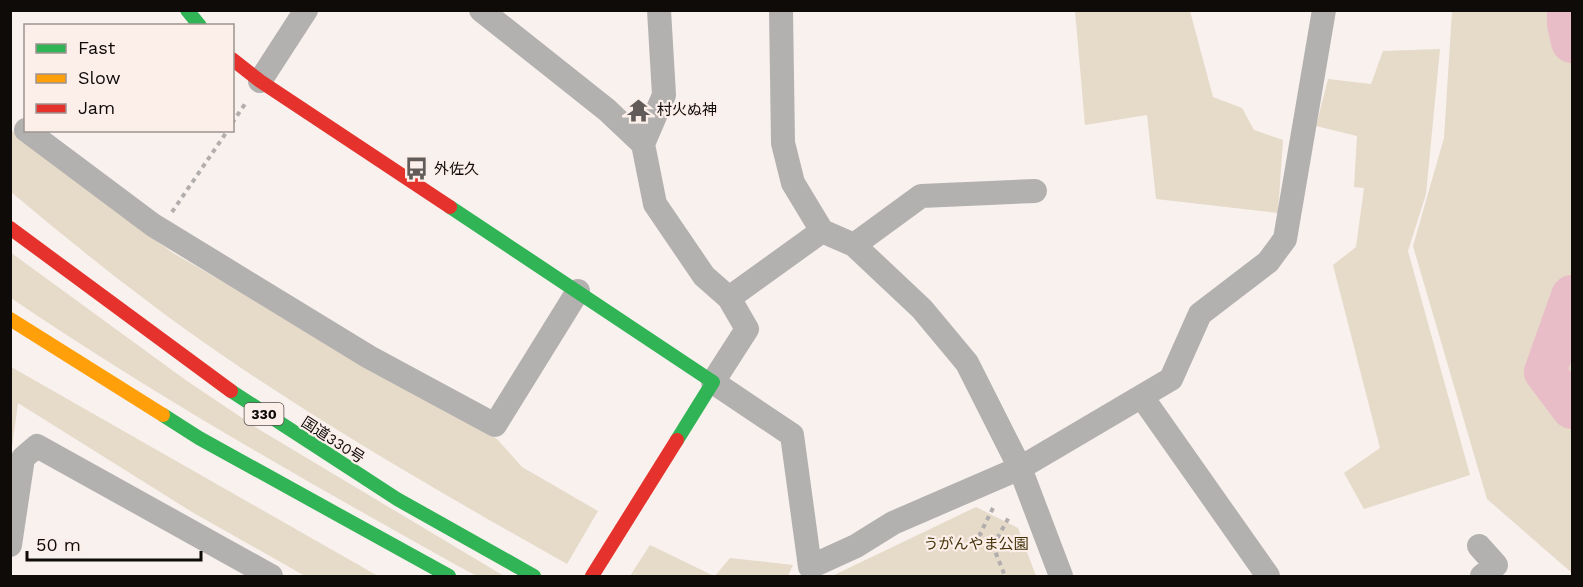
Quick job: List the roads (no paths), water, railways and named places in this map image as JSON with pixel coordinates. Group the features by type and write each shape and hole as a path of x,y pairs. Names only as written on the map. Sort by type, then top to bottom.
{"main road":[{"path":"187,10 198,24"},
{"path":"234,61 260,81 713,382 592,576"},
{"name":"国道330号","path":"10,228 146,332 276,422 376,486 534,576"},
{"path":"10,319 199,438 449,576"},
{"path":"25,345 46,352 115,387"}],"street":[{"path":"260,81 306,10"},
{"path":"481,10 607,110 643,144"},
{"path":"658,10 664,95 643,144 655,204 704,276 729,298 747,330 713,382 792,435 808,572 892,523 1020,468 1171,379 1200,314 1268,261 1285,239 1324,10"},
{"path":"781,10 783,143 793,183 822,231 854,245 922,309 967,363 1020,468 1061,576"},
{"path":"10,117 24,128"},
{"path":"29,132 160,229 369,357 495,425 578,291"},
{"path":"854,245 921,196 1035,191"},
{"path":"729,298 822,231"},
{"path":"1142,397 1268,576"},
{"path":"10,545 23,458 37,446 271,576"},
{"path":"1479,546 1496,565 1482,576"}],"waterway":[{"path":"1568,10 1572,42"},
{"path":"1572,296 1545,372 1572,408"}],"place":[{"name":"村火ぬ神","path":"639,110"},
{"name":"外佐久","path":"416,169"}],"park label":[{"name":"うがんやま公園","path":"976,544"}]}
